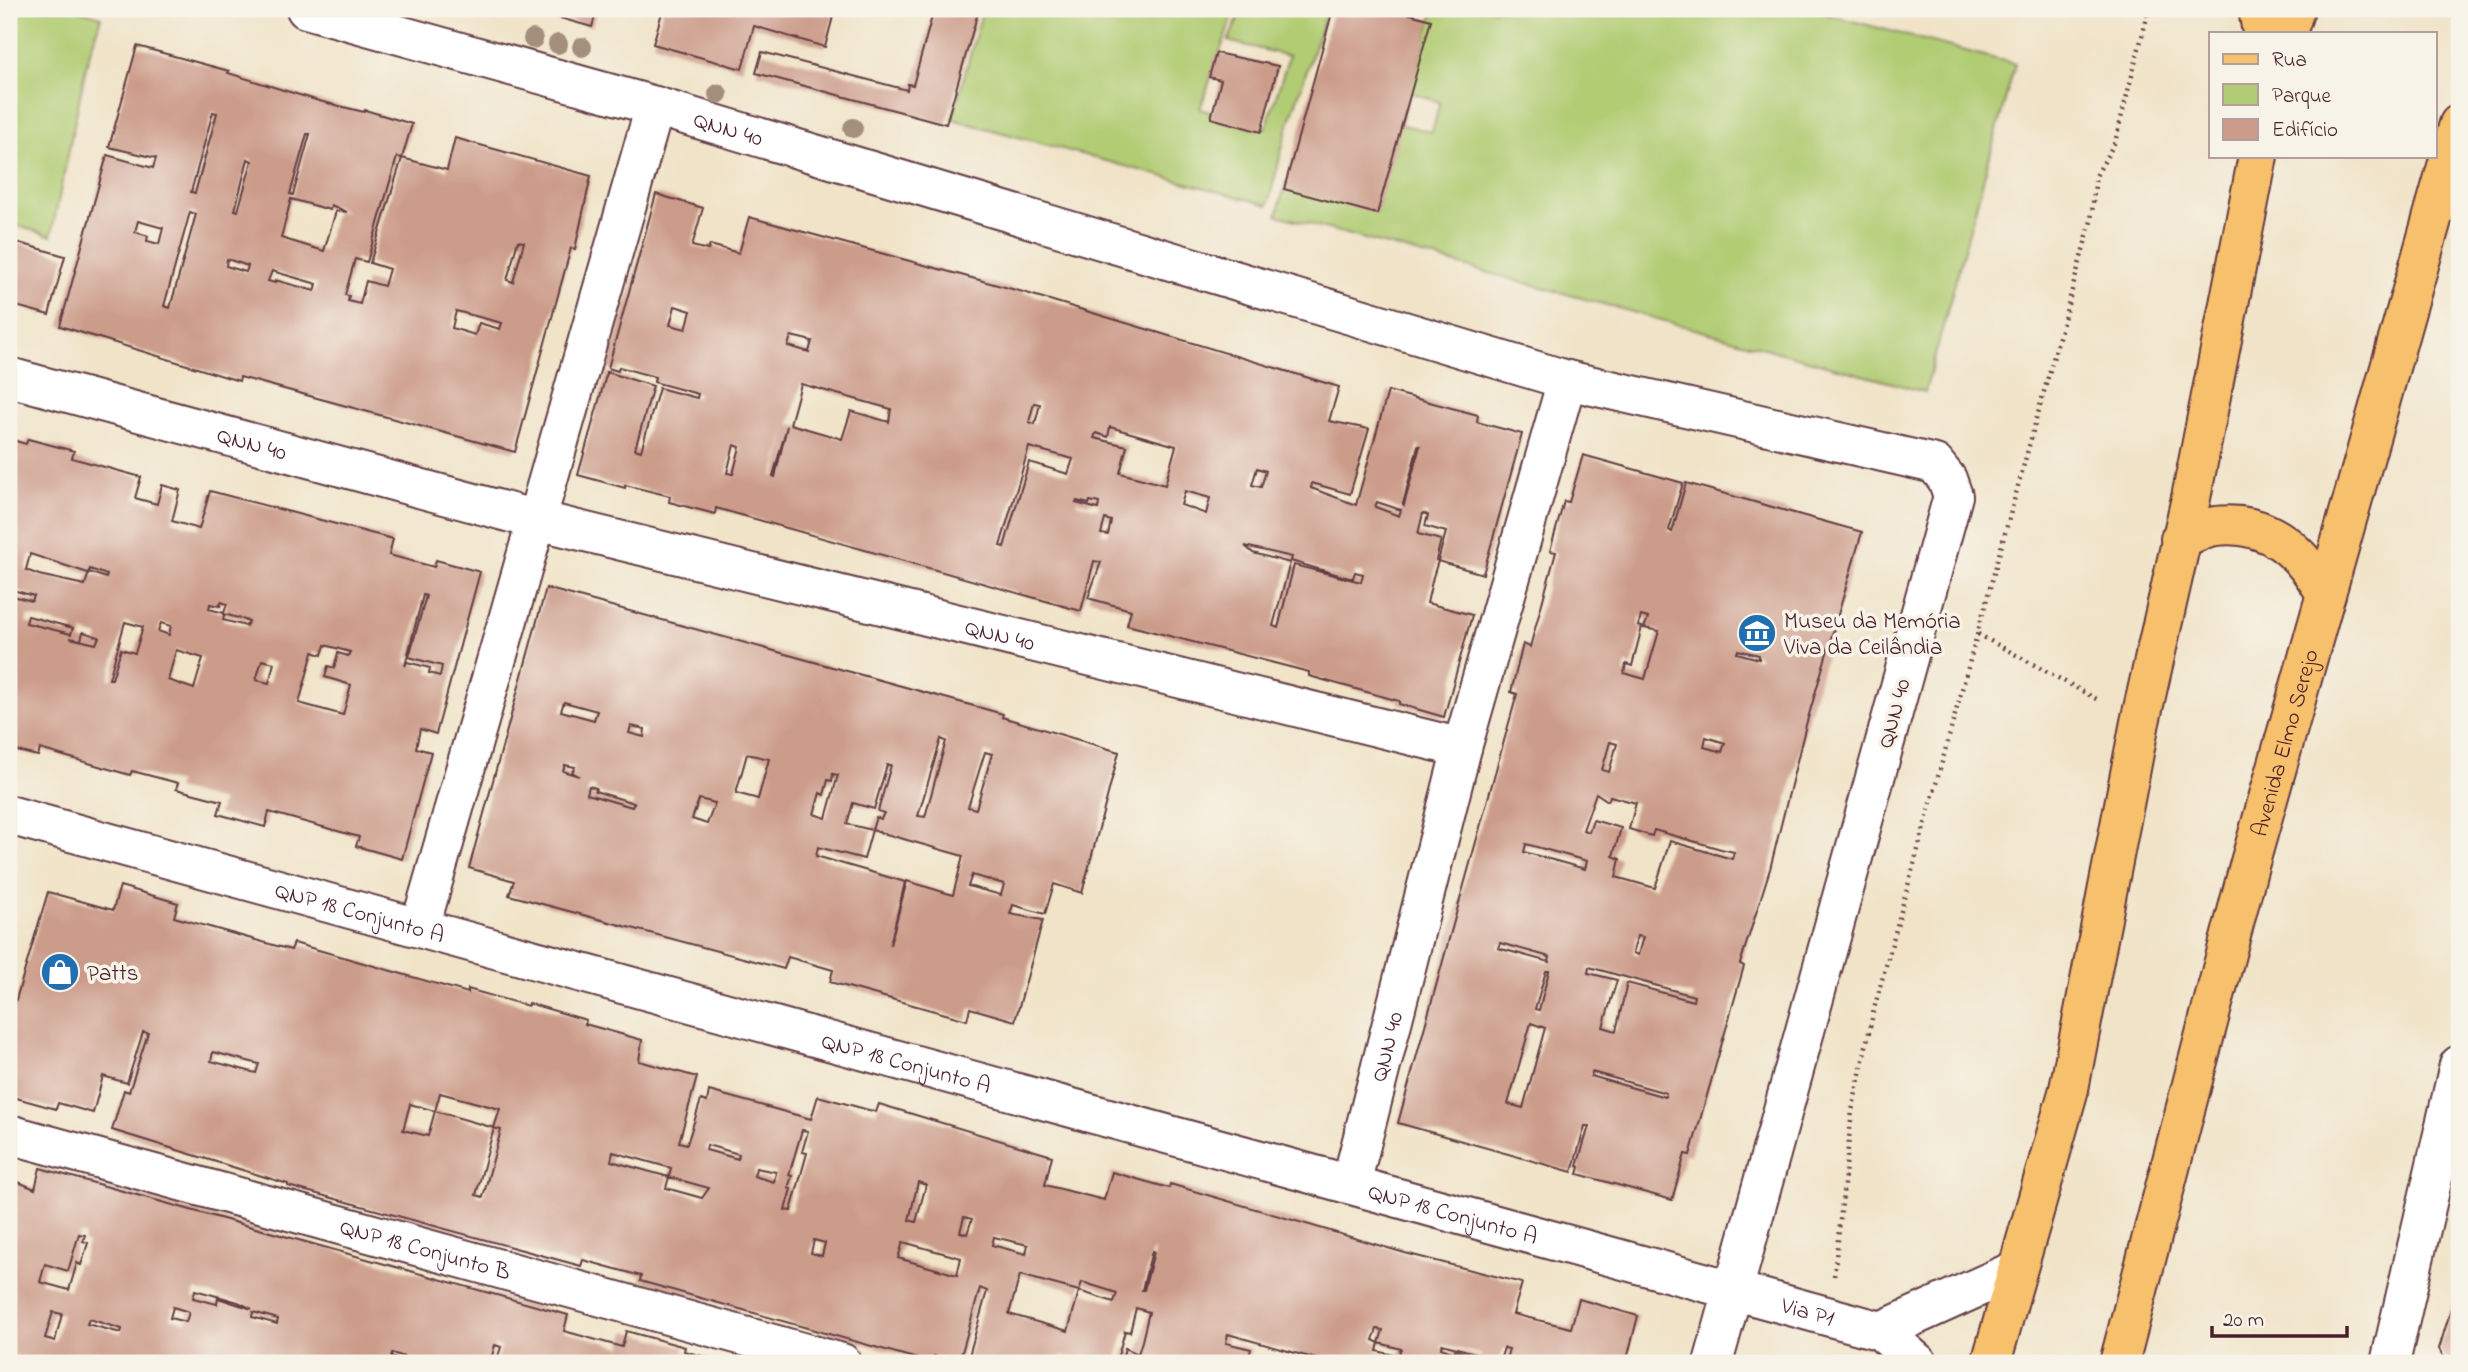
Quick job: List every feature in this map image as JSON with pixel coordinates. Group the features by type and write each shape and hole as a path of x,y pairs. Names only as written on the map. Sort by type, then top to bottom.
{"main road":[{"path":"2258,9 2262,32"},
{"path":"2287,32 2295,9"},
{"name":"Avenida Elmo Serejo","path":"2123,1362 2249,866 2459,124"},
{"path":"1991,1363 2069,1089 2140,722 2191,498 2258,158"},
{"path":"2180,539 2215,526 2250,527 2283,541 2309,564 2326,594"}],"street":[{"name":"QNN 40","path":"306,9 655,106 1567,380 1936,464 1947,479 1953,495 1733,1290"},
{"path":"420,927 655,106"},
{"name":"QNN 40","path":"9,377 537,520 1462,748"},
{"name":"QNN 40","path":"1351,1184 1462,748 1567,380"},
{"name":"QNP 18 Conjunto A","path":"9,815 1733,1290"},
{"path":"2390,1363 2459,1065"},
{"name":"QNP 18 Conjunto B","path":"9,1134 842,1363"},
{"path":"1881,1331 2016,1270"},
{"path":"1713,1363 1733,1290"},
{"name":"Via P1","path":"1733,1290 1881,1331 1919,1363"}],"path":[{"path":"1829,1318 1852,1111 1874,1009 2091,221 2096,176 2115,142 2149,9"},
{"path":"1978,634 2140,722"}],"green space":[{"path":"13,9 76,9 101,17 87,62 51,236 9,223 9,20"},
{"path":"983,9 1235,9 1200,109 1266,128 1289,56 1228,41 1242,9 1327,9 1286,133 1268,205 952,119"},
{"path":"1431,9 1807,9 2015,64 1925,392 1277,215 1286,182 1400,124 1432,132 1440,102 1410,92 1434,10"}],"building":[{"path":"528,9 597,9 592,27"},
{"path":"663,9 835,9 825,47 754,26 742,69 653,44"},
{"path":"934,9 979,9 946,124 756,73 762,52 907,90 908,84 913,85"},
{"path":"1333,9 1392,9 1431,20 1377,214 1284,189"},
{"path":"137,46 229,71 228,73 319,101 364,112 365,110 412,124 402,158 447,170 455,138 591,176 575,249 571,248 515,452 240,377 239,381 60,326 107,155 153,168 156,158 109,147","holes":["213,112 217,113 195,193 191,192","307,134 310,134 293,195 290,194","397,157 402,158 370,263 389,269 384,286 366,281 360,304 348,301 349,296 345,295 355,259 367,262","248,159 252,161 238,211 235,210","291,199 330,210 331,205 347,212 336,211 324,251 281,238","190,212 196,214 170,308 164,306","138,221 163,228 159,244 147,241 148,236 135,232","518,241 524,242 513,282 507,280","227,259 248,266 246,272 226,266","272,271 317,284 315,291 275,280 275,283 268,281","456,311 502,323 500,329 479,323 475,335 452,328"]},
{"path":"1216,53 1278,66 1261,132 1211,118 1221,80 1209,77"},
{"path":"656,194 703,208 692,246 708,250 710,245 739,253 749,217 1023,292 1339,387 1329,421 1369,429 1350,494 1312,483 1311,488 1356,505 1388,391 1478,415 1477,422 1522,434 1483,574 1438,561 1433,577 1427,603 1472,615 1444,717 1399,704 1399,701 1309,676 1309,672 1127,625 1131,610 1088,598 1101,562 1094,561 1081,611 716,508 715,514 669,502 670,496 625,485 625,488 578,475 607,372 653,386 635,449 641,451 659,388 697,398 698,394 654,382 655,377 619,367 618,371 608,368","holes":["675,306 691,311 686,329 670,325","791,336 812,341 809,352 788,346","801,384 891,409 889,422 851,411 842,439 790,424","1034,403 1040,404 1035,424 1029,422","787,426 775,477 773,476","1110,427 1176,446 1165,485 1120,473 1127,446 1094,438 1096,433 1108,437","734,445 740,447 733,474 727,473","1418,446 1420,446 1404,505","1029,447 1073,459 1068,474 1029,462 1004,547 1000,546","1257,468 1266,471 1261,487 1252,485","1185,491 1210,498 1206,514 1181,505","1077,501 1099,503 1098,509 1076,503","1377,502 1401,510 1399,516 1375,507","1423,513 1428,515 1425,526 1446,532 1438,561 1436,560 1441,540 1418,534","1105,519 1111,521 1108,535 1101,534","1245,546 1292,557 1291,561 1349,578 1353,578 1355,572 1363,574 1361,582 1294,565 1278,628 1273,626 1290,563 1253,553"]},
{"path":"9,240 65,256 49,315 9,304"},
{"path":"9,439 26,444 28,439 74,451 72,458 141,477 135,498 157,504 162,485 180,490 172,521 199,529 210,491 393,539 389,555 434,567 436,560 480,572 436,734 420,729 416,748 431,752 402,859 356,846 359,837 269,812 265,827 218,814 222,801 176,789 178,783 132,771 130,775 40,749 38,756 9,749 9,595 32,601 34,596 9,589","holes":["30,554 88,573 90,569 107,575 106,578 89,572 85,585 26,570","423,595 426,596 409,657 442,666 440,676 429,673 430,668 407,662 405,666","210,604 227,604 224,613 209,609","224,614 249,621 246,626 223,620","28,616 73,628 71,634 26,623","125,622 143,627 135,653 121,649 112,679 109,679","161,623 171,626 169,635 158,631","83,632 99,637 96,644 70,638 81,640","325,645 350,652 348,656 338,653 334,668 328,666 325,677 351,685 343,715 299,703 313,652 322,655","176,650 203,658 194,689 168,680","262,660 274,663 269,683 256,680"]},
{"path":"1583,455 1683,483 1669,530 1672,532 1686,483 1862,532 1806,725 1770,869 1740,964 1744,966 1690,1155 1685,1154 1672,1200 1578,1174 1580,1167 1577,1166 1589,1126 1585,1126 1572,1172 1398,1123 1517,694 1511,692 1523,644 1530,647 1556,552 1550,551 1564,501 1569,502","holes":["1641,616 1648,618 1644,628 1659,631 1645,679 1624,673 1626,664 1632,666 1642,627 1638,626","1738,650 1759,655 1759,659 1737,653","1706,737 1725,743 1722,752 1704,747","1610,742 1617,744 1609,772 1602,770","1596,793 1608,801 1610,796 1636,803 1629,829 1652,836 1654,830 1734,852 1732,859 1670,841 1655,888 1616,877 1620,859 1613,856 1621,828 1593,820 1589,832 1583,830","1526,844 1587,861 1585,869 1524,852","1637,936 1643,937 1638,955 1633,953","1500,943 1550,957 1549,962 1498,948","1589,967 1694,996 1693,1001 1627,983 1616,1031 1603,1027 1617,980 1588,973","1546,971 1549,971 1539,1010 1535,1009","1531,1023 1545,1028 1523,1108 1508,1104","1592,1072 1666,1093 1665,1097 1591,1076"]},
{"path":"546,588 1003,714 1002,717 1119,752 1082,893 1054,884 1045,914 1013,905 1010,914 1043,920 1015,1021 970,1008 967,1020 830,982 833,970 788,957 784,969 509,895 514,881 469,868","holes":["564,702 597,711 594,720 561,711","631,726 645,729 644,737 629,733","941,739 946,741 925,817 918,816","985,752 992,754 976,809 968,807","747,754 769,759 758,799 736,793","565,765 575,767 572,772 579,776 563,771","887,765 891,765 878,811 884,813 881,819 876,817 872,830 847,824 853,803 874,809","833,774 838,775 826,818 814,814 820,793 824,795 828,780 832,781","589,786 596,788 595,791 634,803 632,807 587,794","699,799 715,803 707,824 692,819","872,830 963,856 953,895 907,881 890,945 905,882 816,856 818,847 864,859","972,875 1004,884 1001,895 968,886"]},
{"path":"120,886 178,903 174,917 291,950 294,943 468,993 468,989 528,1006 528,1003 586,1020 585,1024 642,1040 639,1061 697,1077 679,1142 687,1144 701,1100 707,1102 709,1091 811,1119 818,1096 876,1112 879,1104 1052,1156 1045,1185 1104,1200 1112,1172 1169,1188 1170,1184 1405,1253 1522,1283 1513,1314 1571,1328 1579,1299 1638,1316 1626,1363 1505,1363 1509,1349 1504,1348 1499,1363 1319,1363 1320,1360 1228,1334 1226,1343 1251,1349 1247,1363 1121,1363 1125,1348 1138,1354 1142,1341 1149,1312 1136,1308 1130,1332 1125,1331 1116,1363 1091,1363 1061,1355 1061,1358 1079,1363 967,1363 987,1291 980,1288 959,1363 934,1356 932,1363 640,1281 641,1276 583,1260 581,1266 288,1186 112,1130 124,1090 129,1092 148,1033 143,1032 127,1083 103,1076 93,1113 58,1103 56,1109 9,1096 9,1023 48,892 113,910","holes":["213,1052 259,1064 256,1073 211,1061","440,1093 500,1109 494,1128 435,1111","410,1104 435,1111 428,1136 403,1130","494,1128 501,1130 483,1197 476,1195","802,1130 808,1131 802,1152 807,1153 791,1211 785,1210 791,1189 788,1188","707,1145 739,1154 738,1159 706,1150","613,1152 671,1168 669,1177 611,1161","756,1168 776,1172 774,1182 754,1176","669,1177 709,1188 702,1198 666,1188","918,1182 926,1185 916,1222 909,1220","964,1217 972,1219 967,1234 960,1232","994,1237 1028,1245 1026,1254 992,1245","814,1240 825,1243 822,1256 811,1253","903,1242 961,1258 957,1275 898,1258","1152,1251 1154,1252 1142,1290","1020,1275 1079,1291 1068,1331 1009,1314","1082,1282 1117,1293 1114,1302 1079,1291","1377,1329 1383,1330 1379,1343 1373,1340","1379,1343 1401,1349 1398,1356 1377,1351","1442,1344 1482,1355 1481,1358 1455,1350 1454,1353 1441,1348"]},
{"path":"40,1168 568,1315 564,1331 622,1347 626,1331 685,1347 684,1351 726,1363 496,1363 501,1347 495,1345 490,1363 424,1363 392,1353 391,1357 409,1363 239,1363 240,1358 236,1357 234,1363 9,1363 9,1178 35,1189","holes":["79,1234 85,1235 83,1241 88,1243 81,1265 77,1263 69,1290 40,1282 45,1264 68,1271","195,1290 238,1302 252,1309 218,1298 217,1304 193,1298","173,1307 189,1312 186,1322 170,1318","53,1312 62,1314 55,1341 45,1338","253,1312 278,1319 277,1324 252,1317","89,1319 122,1329 121,1333 87,1324"]},
{"path":"2459,1282 2459,1363 2447,1363 2439,1349"}],"place":[{"name":"Museu da Memória Viva da Ceilândia","path":"1757,633"},
{"name":"Patts","path":"60,972"}]}
